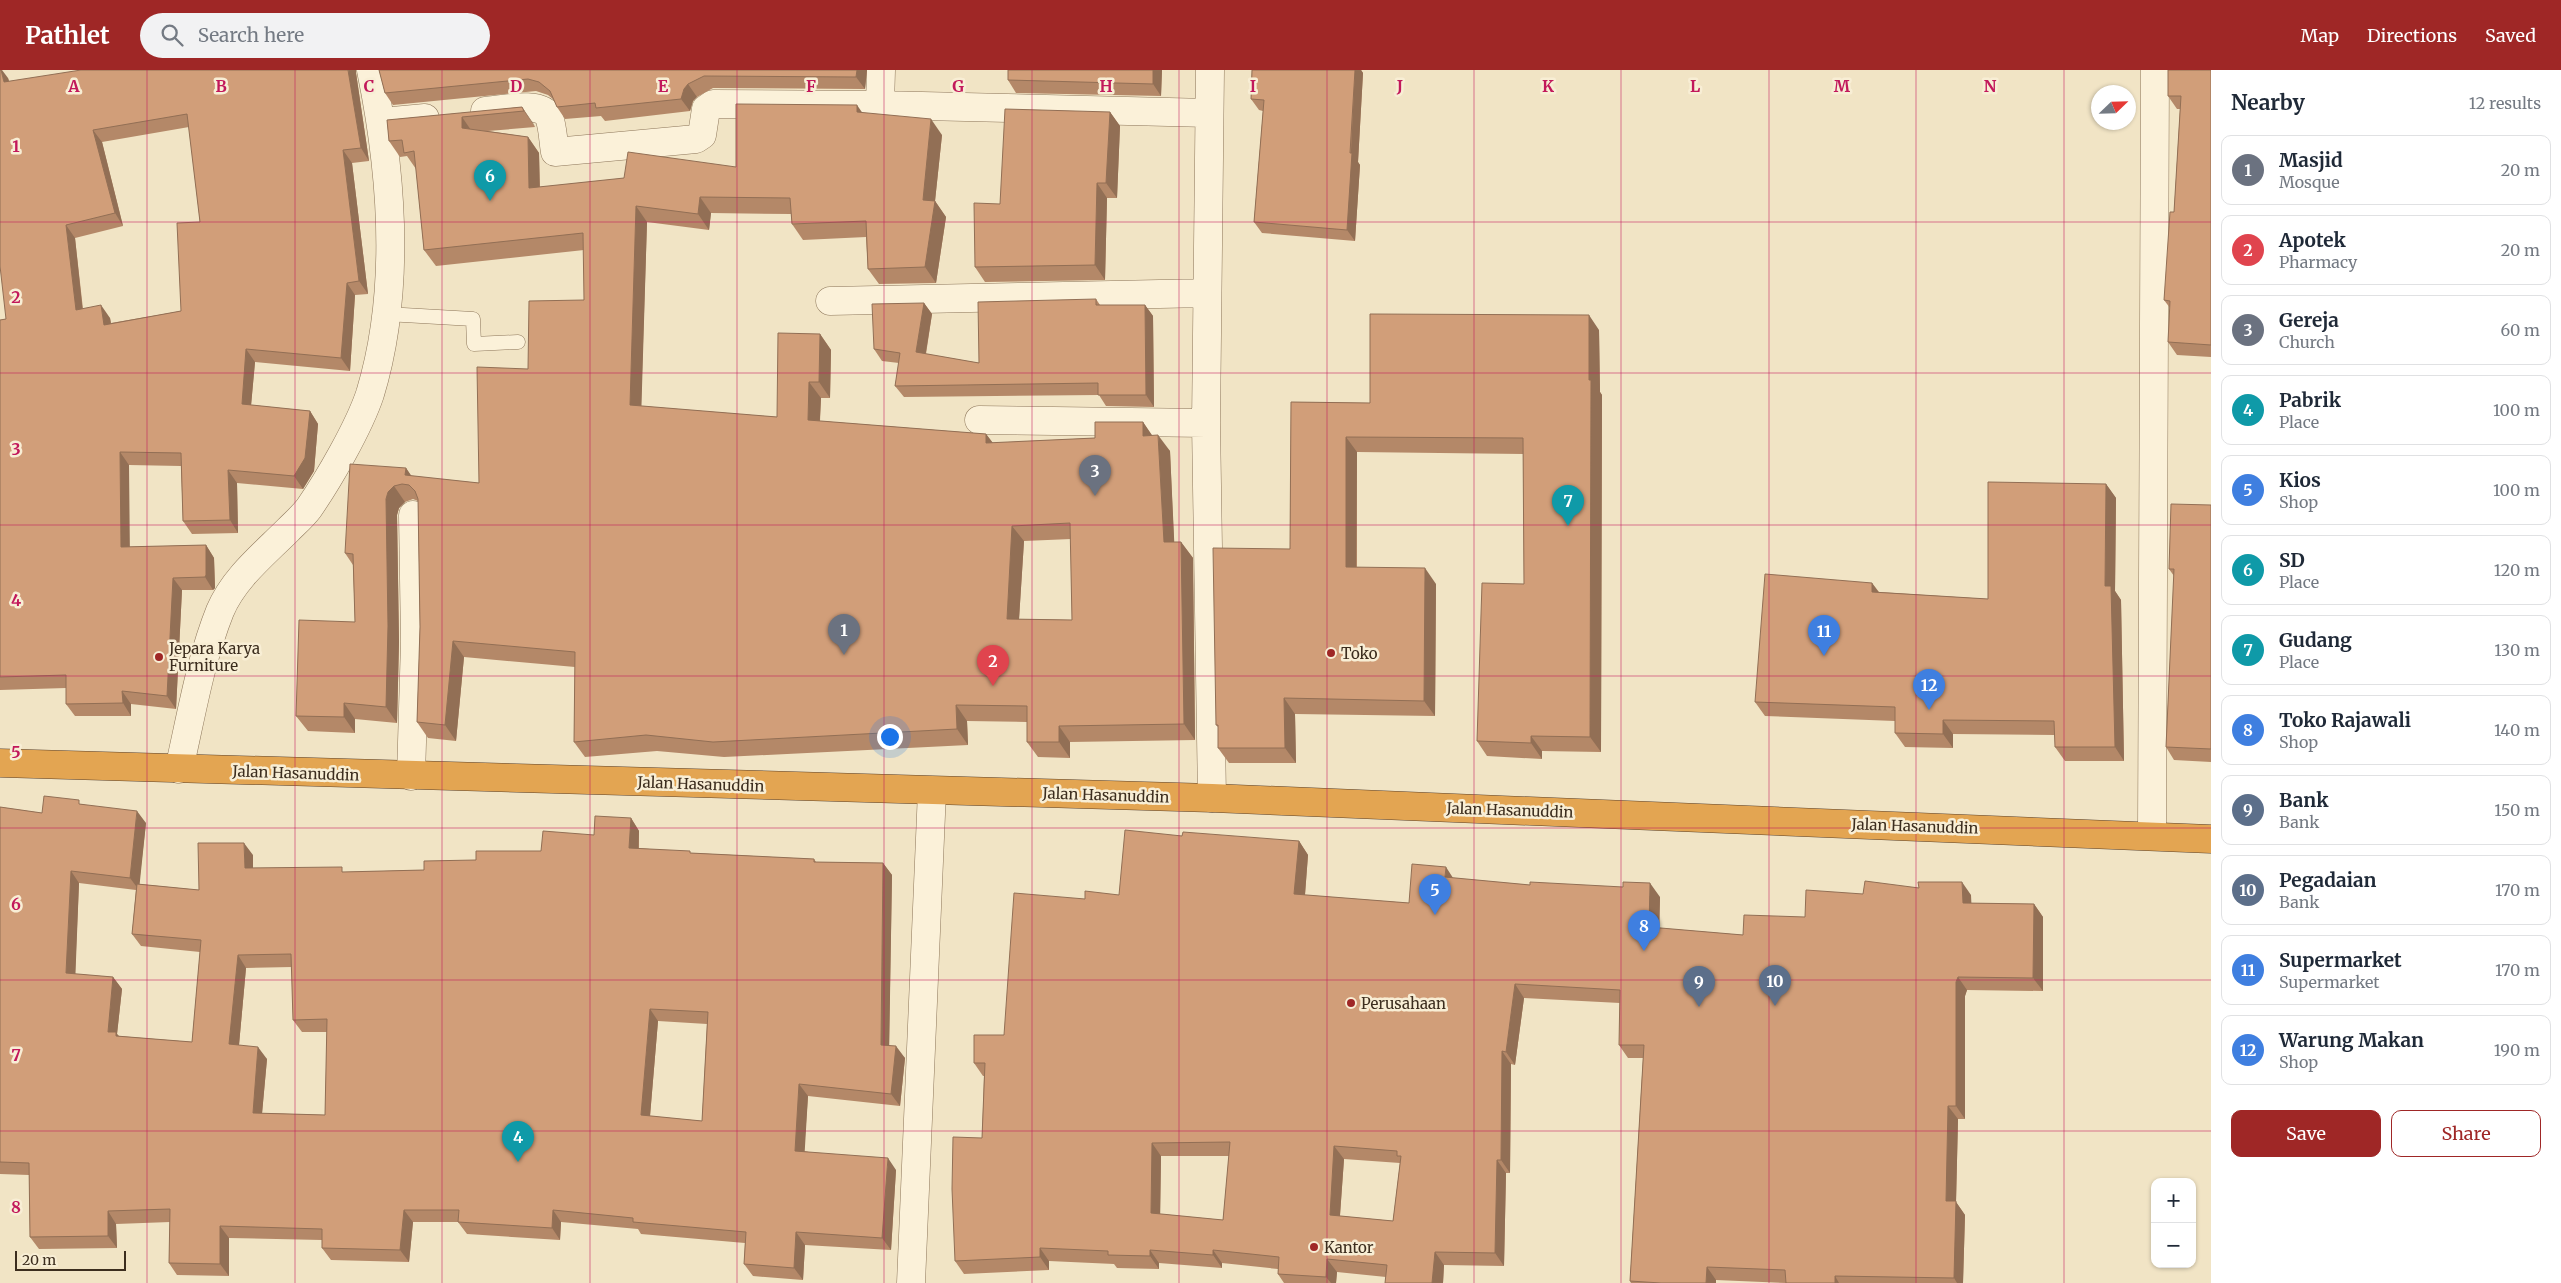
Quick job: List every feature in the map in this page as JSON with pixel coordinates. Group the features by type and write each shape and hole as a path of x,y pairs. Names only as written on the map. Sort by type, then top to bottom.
{"highway":[{"name":"Jalan Hasanuddin","path":"0,763 1212,798 2152,835 2211,839"}],"street":[{"path":"179,769 204,664 220,611 238,580 308,509 347,442 369,395 389,298 388,205 382,122 372,70"},
{"path":"880,105 881,70"},
{"path":"1210,70 1206,423 1212,798"},
{"path":"2152,835 2155,70"},
{"path":"382,122 538,107 549,116 555,152 696,138 702,135 706,109 713,104 880,105 1210,113"},
{"path":"830,301 1207,293"},
{"path":"979,420 1206,423"},
{"path":"411,776 415,642 413,515"},
{"path":"911,1283 932,791"}],"lane":[{"path":"386,314 473,319 474,344 518,342"}],"building":[{"path":"0,70 4,82 81,70 348,70 361,148 343,150 359,281 347,283 341,358 246,349 242,404 310,411 305,458 294,476 228,470 230,520 183,521 181,453 120,452 121,547 206,545 205,577 173,578 167,696 122,691 123,703 66,704 66,675 0,677 0,320 6,319 0,266","holes":["187,114 200,222 177,223 181,311 104,325 101,305 76,310 66,225 115,213 93,130"]},
{"path":"379,70 857,70 856,77 704,76 688,84 684,89 681,99 596,108 595,103 557,107 550,91 539,82 528,79 385,93"},
{"path":"1008,70 1153,70 1153,84 1008,80"},
{"path":"1252,70 1355,70 1347,230 1254,222 1264,100 1251,99"},
{"path":"2168,70 2211,70 2211,345 2168,342 2170,301 2164,300 2170,212 2174,212 2181,96 2168,96"},
{"path":"736,104 857,105 857,112 931,119 923,200 935,201 925,267 868,269 866,221 792,224 790,198 700,197 698,214 636,206 630,405 777,417 778,333 820,334 819,382 809,382 808,420 986,434 986,443 1095,438 1095,422 1143,422 1143,436 1158,435 1164,542 1181,542 1184,724 1059,726 1059,742 1027,742 1027,706 956,705 957,729 713,742 646,735 574,742 575,652 453,641 445,725 417,722 420,627 418,499 415,491 409,485 402,484 394,486 388,492 386,499 388,626 386,707 344,703 344,717 296,716 299,620 355,622 353,554 345,553 350,464 406,468 405,475 479,483 477,367 528,369 529,301 584,300 583,233 424,250 414,151 404,153 402,140 389,141 387,120 522,107 524,111 462,117 462,128 528,137 529,188 624,178 628,152 736,167","holes":["1070,523 1072,620 1007,619 1012,526"]},
{"path":"1005,109 1110,112 1106,183 1097,183 1095,265 975,267 974,203 1000,204"},
{"path":"1096,299 1096,305 1145,305 1146,395 1098,395 1098,383 895,386 900,353 874,349 872,304 924,303 916,352 979,363 978,302"},
{"path":"1370,314 1589,315 1589,380 1591,380 1590,737 1531,736 1531,743 1477,741 1482,583 1524,584 1523,438 1346,437 1346,567 1425,568 1424,701 1284,698 1285,748 1218,748 1213,548 1290,549 1291,402 1370,403"},
{"path":"1988,482 2106,484 2105,586 2111,586 2115,747 2055,747 2054,721 1943,720 1943,734 1895,733 1895,707 1755,702 1765,574 1872,583 1872,592 1988,599"},
{"path":"2171,504 2211,505 2211,749 2166,747 2174,569 2169,569"},
{"path":"44,796 79,800 79,804 137,811 130,878 71,871 66,973 113,977 108,1032 116,1032 116,1036 192,1042 201,940 132,934 137,884 199,890 198,843 244,843 245,868 342,867 342,872 424,870 424,861 476,860 476,851 541,851 543,831 594,835 595,816 631,818 629,848 814,859 814,862 883,863 881,1045 896,1046 891,1094 799,1084 795,1151 888,1158 882,1238 796,1232 794,1268 744,1264 746,1232 633,1222 633,1218 553,1210 552,1228 458,1222 459,1210 404,1210 400,1250 322,1248 322,1229 220,1226 220,1264 169,1263 170,1209 108,1211 108,1236 30,1237 29,1163 0,1162 0,807 42,813","holes":["291,954 293,1020 327,1019 325,1115 253,1113 258,1047 229,1044 238,955","650,1009 708,1012 702,1121 641,1115"]},
{"path":"1125,830 1182,836 1183,832 1299,841 1294,894 1409,903 1412,864 1446,867 1445,877 1530,885 1530,882 1623,887 1623,882 1650,883 1649,927 1743,935 1744,915 1805,917 1806,890 1863,894 1865,881 1919,888 1918,882 1962,882 1963,903 2034,904 2033,978 1958,977 1956,982 1956,1106 1948,1106 1946,1201 1956,1201 1954,1278 1835,1276 1835,1283 1786,1283 1785,1270 1707,1267 1706,1283 1630,1281 1644,1045 1619,1045 1620,990 1515,984 1506,1052 1502,1051 1501,1160 1497,1160 1495,1253 1435,1252 1432,1283 1385,1283 1387,1265 1327,1259 1326,1277 1278,1274 1279,1257 1213,1250 1213,1255 1150,1250 1150,1256 1108,1255 1108,1251 1040,1248 1040,1257 955,1261 952,1189 953,1137 982,1138 985,1063 974,1063 974,1035 1004,1035 1014,893 1085,899 1085,891 1119,895","holes":["1230,1142 1223,1220 1151,1213 1152,1143","1334,1146 1397,1151 1397,1156 1401,1156 1393,1221 1330,1215"]}],"place":[{"name":"SD","path":"490,201"},
{"name":"Gereja","path":"1095,496"},
{"name":"Gudang","path":"1568,526"},
{"name":"Toko","path":"1331,653"},
{"name":"Masjid","path":"844,655"},
{"name":"Supermarket","path":"1824,656"},
{"name":"Jepara Karya Furniture","path":"159,657"},
{"name":"Apotek","path":"993,686"},
{"name":"Warung Makan","path":"1929,710"},
{"name":"Kios","path":"1435,915"},
{"name":"Toko Rajawali","path":"1644,951"},
{"name":"Perusahaan","path":"1351,1003"},
{"name":"Pegadaian","path":"1775,1006"},
{"name":"Bank","path":"1699,1007"},
{"name":"Pabrik","path":"518,1162"},
{"name":"Kantor","path":"1314,1247"}]}
